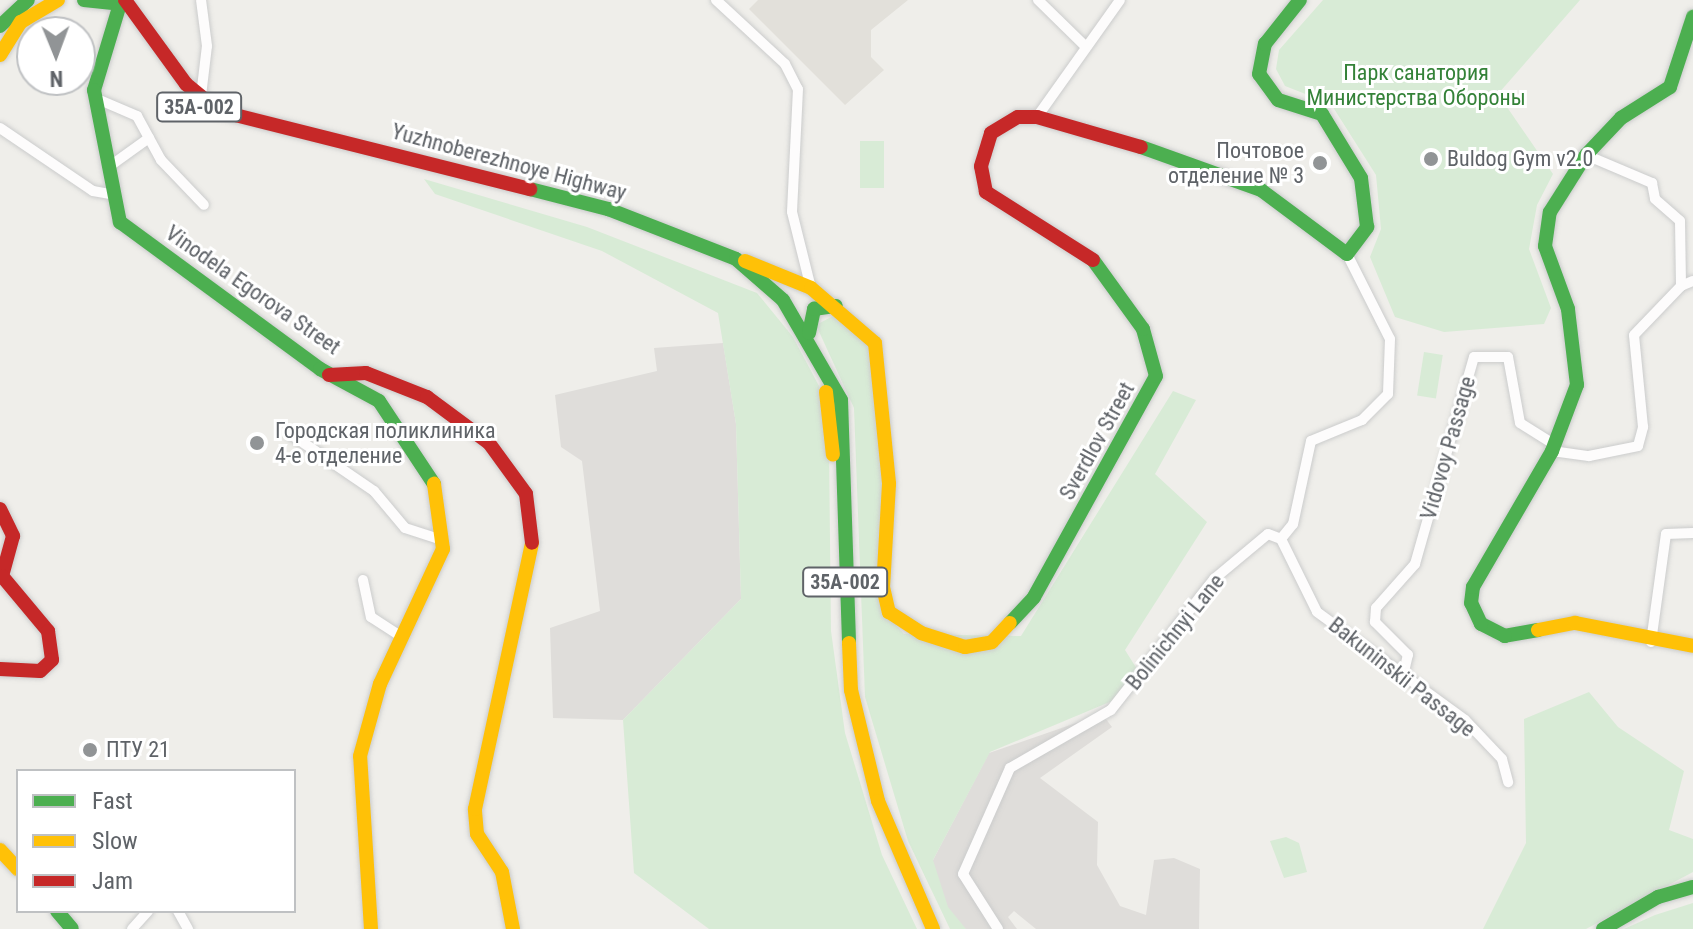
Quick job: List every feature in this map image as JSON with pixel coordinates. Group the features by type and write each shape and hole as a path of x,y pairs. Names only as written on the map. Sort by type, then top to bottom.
{"main road":[{"path":"0,14 15,0"},
{"path":"0,26 28,0"},
{"path":"0,55 21,22 58,0"},
{"path":"84,0 121,1"},
{"path":"1037,117 1261,190 1347,254 1367,227 1361,178 1322,114 1278,100 1259,74 1265,44 1300,0"},
{"name":"Vinodela Egorova Street","path":"121,1 96,70 95,98 115,195 128,229 329,375 366,373 427,397 489,443 526,494 533,554 475,809 477,834 502,872 513,929"},
{"name":"Yuzhnoberezhnoye Highway","path":"121,1 200,98 241,119 548,190 736,259 809,333 831,371 846,427 845,598 854,703 878,801 933,929"},
{"name":"Yuzhnoberezhnoye Highway","path":"121,1 182,91 212,118 603,214 700,252 779,301 802,339 826,393 845,703 884,843 922,929"},
{"path":"1693,17 1670,87 1621,118 1586,155 1550,212 1545,246 1568,309 1577,385 1553,448 1473,587 1471,603 1481,624 1505,636 1575,623 1651,642 1693,646"},
{"name":"Sverdlov Street","path":"736,259 811,288 870,334 878,358 889,612 921,633 965,647 992,642 1034,597 1156,376 1143,329 1090,256 986,192 981,166 991,133 1018,117 1037,117"},
{"path":"779,301 811,288"},
{"path":"809,333 814,309 836,306"},
{"path":"329,375 379,401 419,452 440,493 442,540 422,606 402,637 360,756 371,929"},
{"path":"0,509 13,536 1,575 48,631 48,667 0,669"},
{"path":"0,850 16,867"},
{"path":"1603,929 1693,887"},
{"path":"59,913 72,929"}],"street":[{"path":"200,98 207,46 201,0"},
{"path":"716,0 785,64 798,89 792,212 811,288"},
{"path":"1038,0 1085,46"},
{"path":"1037,117 1120,0"},
{"path":"95,98 131,110 149,138 204,205"},
{"path":"0,128 93,191 115,195"},
{"path":"110,166 149,138"},
{"path":"1586,155 1652,183 1655,199 1680,221 1681,286"},
{"path":"1281,539 1301,500 1311,441 1362,420 1388,394 1390,339 1347,254"},
{"path":"1553,448 1589,456 1638,446 1634,335 1681,286 1693,281"},
{"name":"Vidovoy Passage","path":"1403,676 1408,655 1375,622 1376,608 1415,564 1474,357 1508,357 1520,423 1553,448"},
{"path":"289,433 374,491 405,528 442,540"},
{"path":"1651,642 1666,534 1693,533"},
{"name":"Bolinichnyi Lane","path":"998,929 963,874 1004,777 1079,723 1111,710 1214,579 1268,534 1281,539"},
{"name":"Bakuninskii Passage","path":"1281,539 1317,612 1465,720 1502,759 1508,782"},
{"path":"363,580 371,617 402,637"},
{"path":"132,929 146,913"}],"shaded area":[{"path":"758,0 908,0 871,30 871,57 884,70 845,105 749,9"},
{"path":"723,343 736,424 741,599 623,720 553,718 550,628 600,611 582,461 561,447 555,395 657,371 654,348"},
{"path":"1102,714 1112,727 1040,778 1098,822 1097,865 1120,906 1146,915 1154,860 1174,858 1200,869 1199,929 1036,929 1014,911 1008,917 1017,929 964,929 946,908 932,862 989,753"}],"green space":[{"name":"Парк санатория Министерства Обороны","path":"1323,0 1580,0 1498,94 1553,174 1537,205 1529,249 1551,308 1544,324 1444,332 1395,317 1370,257 1381,229 1376,175 1331,104 1285,86 1276,69 1279,50"},
{"path":"860,141 884,141 884,188 860,188"},
{"path":"424,179 587,227 757,293 793,337 819,386 829,449 831,631 845,733 882,855 917,929 709,929 634,873 623,720 741,599 736,424 718,313 602,251 435,194"},
{"path":"833,316 870,343 885,511 883,611 904,634 1021,636 1173,391 1196,400 1155,474 1207,522 1125,650 1137,669 1112,701 990,752 933,860 948,907 966,929 950,929 908,841 865,697 854,408 816,325"},
{"path":"1424,352 1443,355 1436,398 1417,395"},
{"path":"1589,692 1618,727 1684,771 1669,830 1693,839 1693,872 1586,929 1483,929 1526,843 1524,719"},
{"path":"1286,837 1299,843 1307,872 1284,878 1270,841"},
{"path":"1693,903 1693,929 1624,929 1655,915"}],"traffic: fast":[{"path":"0,26 28,0"},
{"path":"84,0 120,4 94,90 120,222 320,369 379,401 434,484"},
{"path":"1141,147 1261,190 1347,254 1367,227 1361,178 1322,114 1278,100 1259,74 1265,44 1300,0"},
{"path":"1538,630 1505,636 1481,624 1471,603 1473,587 1552,451 1577,385 1568,309 1545,246 1550,212 1586,155 1621,118 1670,87 1693,17"},
{"path":"530,189 608,209 736,259 783,300 841,400 849,643"},
{"path":"1010,623 1034,597 1156,376 1143,329 1093,260"},
{"path":"809,333 814,309 836,306"},
{"path":"1603,929 1658,897 1693,887"},
{"path":"59,913 72,929"}],"traffic: slow":[{"path":"0,55 21,22 58,0"},
{"path":"745,261 811,288 875,343 889,484 883,587 889,612 921,633 965,647 992,642 1010,623"},
{"path":"826,392 833,455"},
{"path":"371,929 360,756 380,684 443,549 434,484"},
{"path":"513,929 502,872 477,834 475,809 532,543"},
{"path":"1538,630 1575,623 1693,646"},
{"path":"849,643 851,690 878,801 933,929"},
{"path":"0,850 16,867"}],"traffic: jam":[{"path":"125,0 186,84 219,111 530,189"},
{"path":"1093,260 986,192 981,166 991,133 1018,117 1037,117 1141,147"},
{"path":"329,375 366,373 427,397 489,443 526,494 532,543"},
{"path":"0,509 13,536 2,576 48,631 52,660 40,671 0,669"}],"place":[{"name":"Buldog Gym v2.0","path":"1431,159"},
{"name":"Почтовое отделение № 3","path":"1320,163"},
{"name":"Городская поликлиника 4-е отделение","path":"257,443"},
{"name":"ПТУ 21","path":"90,750"}]}
